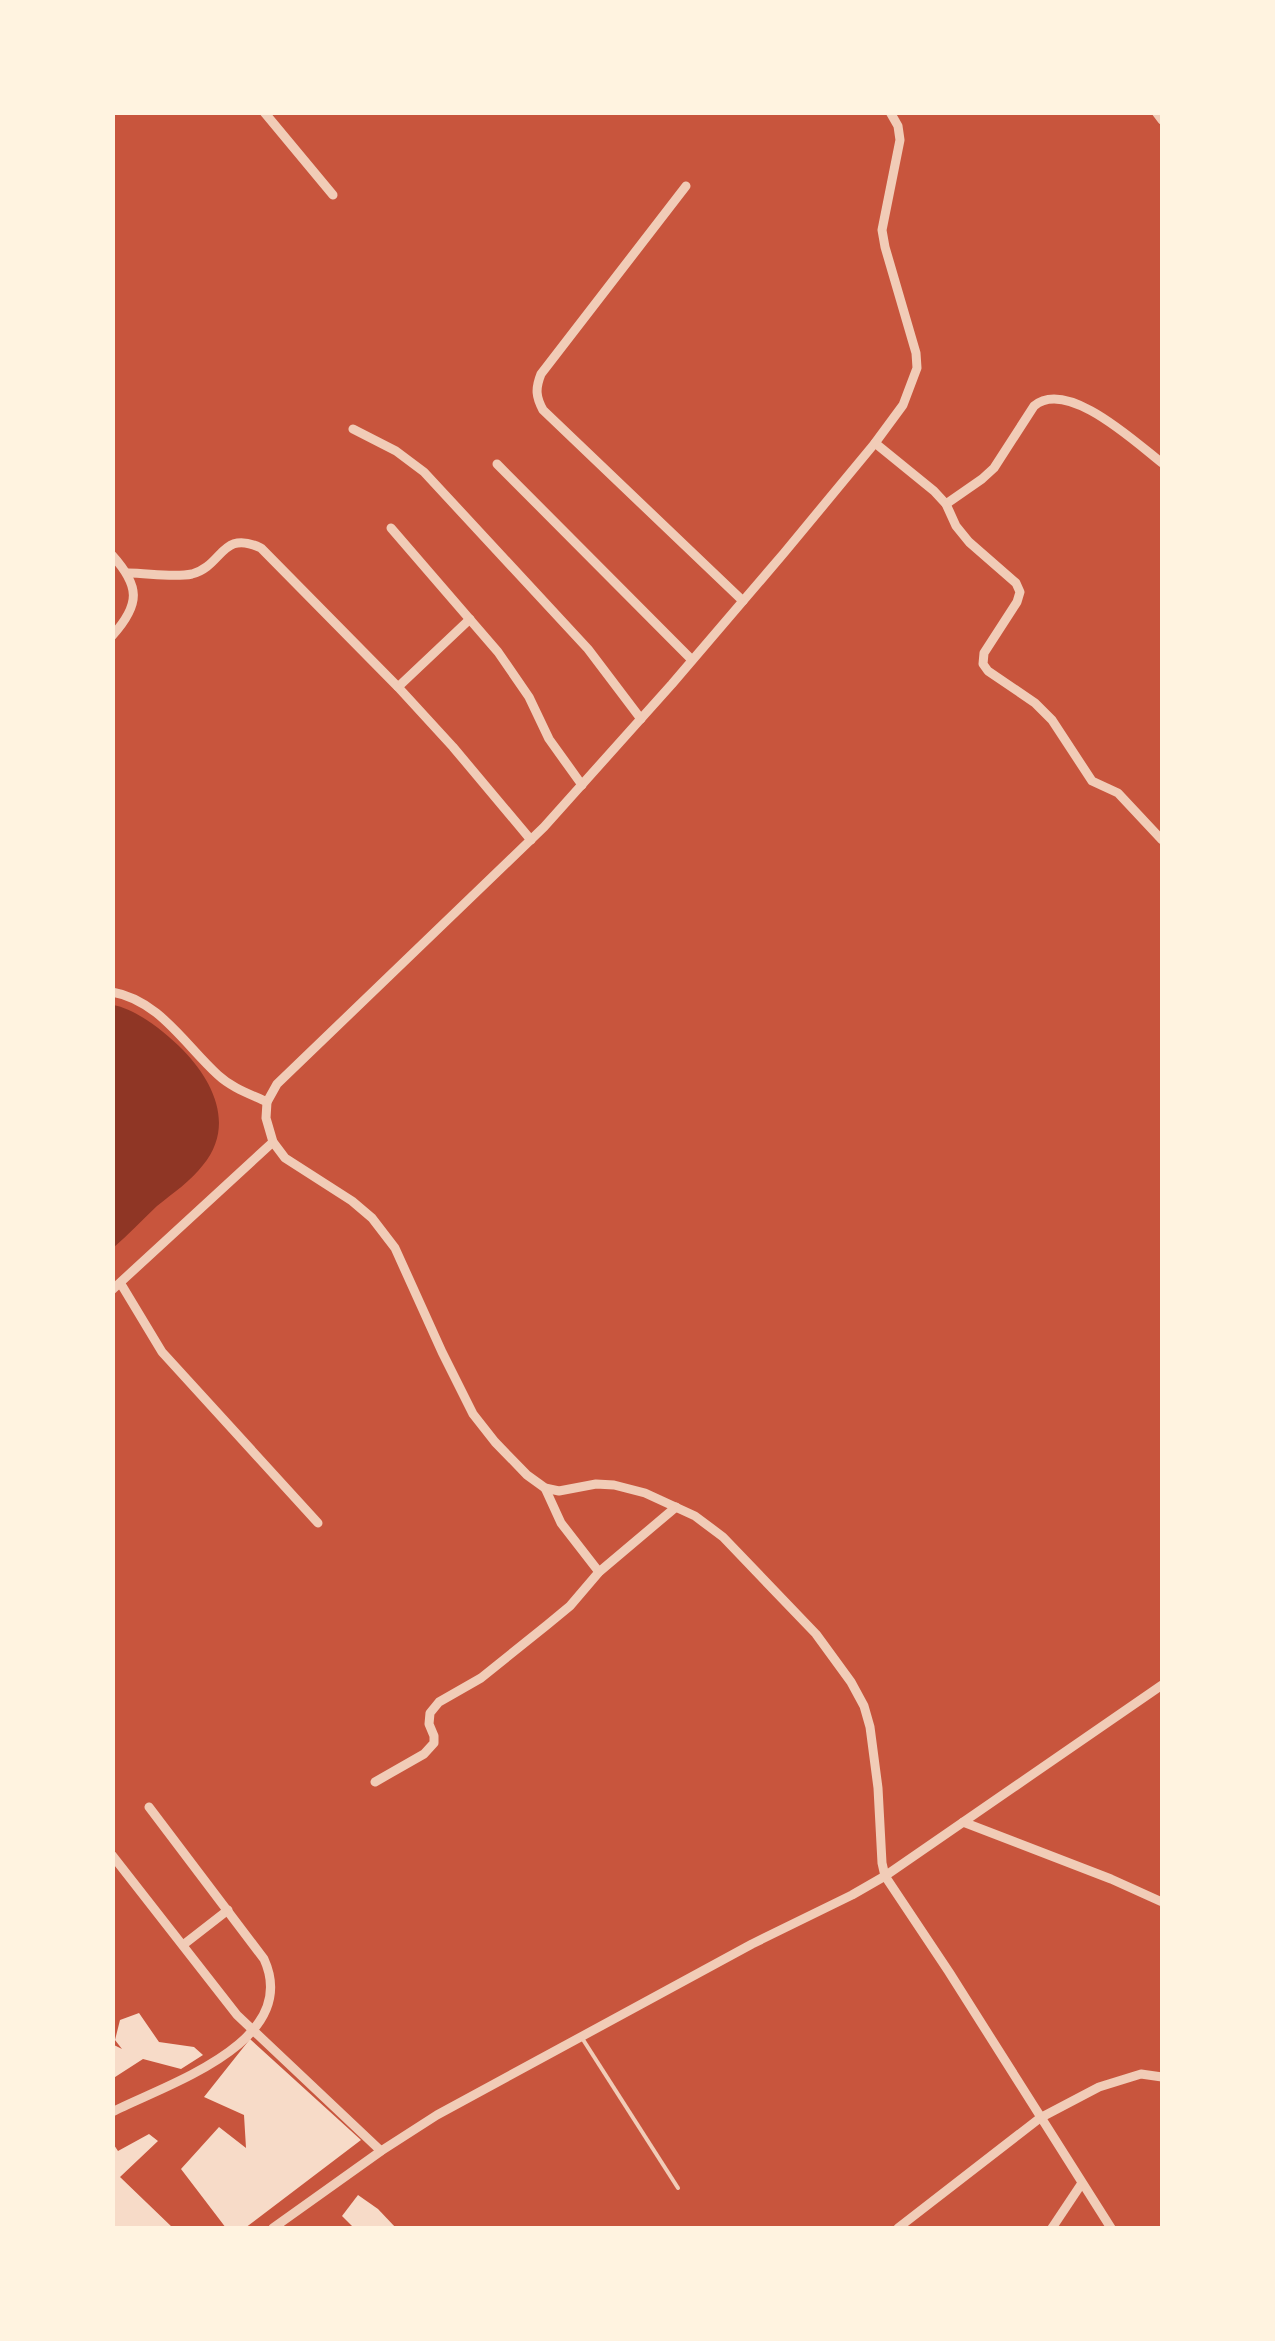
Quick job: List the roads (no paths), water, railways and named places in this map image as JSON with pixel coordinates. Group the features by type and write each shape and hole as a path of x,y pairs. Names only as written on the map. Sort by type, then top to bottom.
{"street":[{"path":"264,112 334,195"},
{"path":"890,112 900,140 882,230 917,368 903,405 641,719 531,840 298,1062 278,1084 268,1102 266,1118 273,1142 285,1158 352,1200 372,1218 394,1248 473,1414 516,1464 545,1488 559,1491 614,1485 695,1516 723,1537 816,1634 851,1682 870,1727 885,1876 1111,2228"},
{"path":"1156,112 1162,120"},
{"path":"686,186 540,374 537,398 544,410 743,601"},
{"path":"946,504 994,468 1042,399 1056,398 1082,406 1162,462"},
{"path":"354,429 424,472 588,648 641,719"},
{"path":"875,443 946,504 969,542 1016,583 1020,592 1018,602 984,653 983,664 988,671 1035,703 1052,720 1092,781 1118,793 1162,840"},
{"path":"497,464 692,660"},
{"path":"391,528 511,670 549,739 582,785"},
{"path":"128,572 192,574 203,569 226,546 250,543 261,548 398,687 531,840"},
{"path":"112,555 133,584 129,612 112,636"},
{"path":"398,687 470,619"},
{"path":"112,992 140,1002 194,1048 218,1075 268,1102"},
{"path":"273,1142 117,1287 162,1352 318,1522"},
{"path":"545,1488 561,1523 599,1572"},
{"path":"375,1782 434,1744 430,1712 438,1702 480,1678 570,1606 599,1572 676,1508"},
{"path":"273,2228 437,2114 885,1876 1162,1685"},
{"path":"112,2112 153,2095 216,2060 253,2031 270,2001 272,1974 264,1959 149,1808"},
{"path":"963,1822 1162,1902"},
{"path":"112,1854 253,2031 381,2151"},
{"path":"182,1944 228,1910"},
{"path":"898,2228 1040,2118 1099,2087 1141,2074 1162,2078"},
{"path":"1052,2228 1082,2183"}],"lane":[{"path":"582,2038 678,2188"}]}
